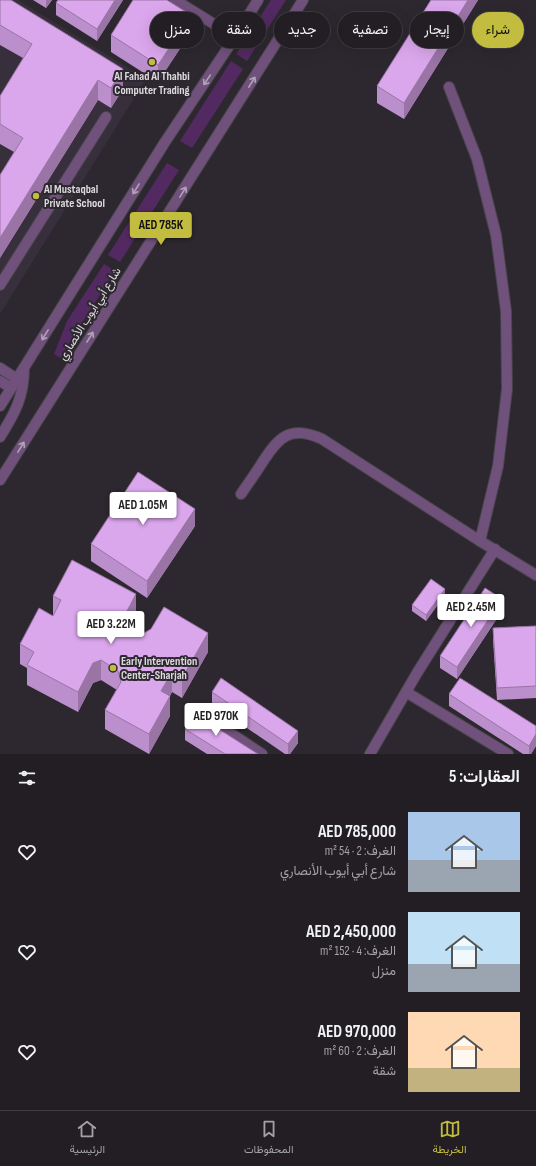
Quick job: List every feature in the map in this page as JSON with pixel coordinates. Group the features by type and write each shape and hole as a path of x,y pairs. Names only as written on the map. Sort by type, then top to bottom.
{"street":[{"path":"175,0 212,23"},
{"path":"251,12 258,0"},
{"name":"شارع أبي أيوب الأنصاري","path":"0,480 303,0"},
{"path":"1,403 165,142 228,48"},
{"path":"449,87 479,167 496,235 506,311 507,389 498,466 480,541"},
{"path":"0,285 106,117"},
{"path":"0,368 17,379"},
{"path":"0,436 15,414 19,403 23,391 24,368"},
{"path":"0,381 11,388"},
{"path":"241,494 270,450 278,441 288,434 299,432 311,434 322,439 480,541 536,575"},
{"path":"370,754 406,692 495,549"},
{"path":"406,692 508,754"},
{"path":"206,717 262,754"}],"shaded area":[{"name":"Al Mustaqbal Private School","path":"0,0 18,0 146,79 0,314"},
{"path":"271,0 286,0 278,12 274,12 274,19 266,31 266,12 263,12"},
{"path":"240,48 255,48 247,61 236,54"},
{"path":"231,61 243,69 192,148 180,141"},
{"path":"167,163 179,170 120,262 108,255"},
{"path":"104,264 115,271 60,358 54,354 67,321"}],"building":[{"path":"0,0 11,0 123,69 111,88 98,80 0,238 0,175 23,138 0,124 0,96 32,44 0,25"},
{"path":"58,0 115,0 97,29 56,3"},
{"path":"133,0 167,0 186,12 150,12 150,48 169,48 158,65 111,35"},
{"path":"431,0 468,0 461,12 423,12"},
{"path":"410,33 410,48 438,48 404,103 377,86"},
{"path":"138,472 195,509 147,581 91,544"},
{"name":"Early Intervention Center-Sharjah","path":"72,560 136,594 125,615 126,627 139,636 151,629 164,607 208,633 182,678 172,672 161,691 170,696 149,734 105,710 121,682 118,671 101,660 93,663 78,692 27,665 34,652 20,644 39,608 53,616 61,600 53,596"},
{"path":"431,579 445,589 426,615 412,605"},
{"path":"485,588 502,599 457,667 440,656"},
{"path":"536,626 536,686 497,688 493,628"},
{"path":"221,678 298,731 288,744 212,692"},
{"path":"460,678 536,726 536,734 529,746 449,694"},
{"path":"195,714 258,754 225,754 185,729"}],"place":[{"name":"Al Fahad Al Thahbi Computer Trading","path":"152,62"},
{"name":"Al Mustaqbal Private School","path":"36,196"},
{"name":"Early Intervention Center-Sharjah","path":"113,668"}]}
